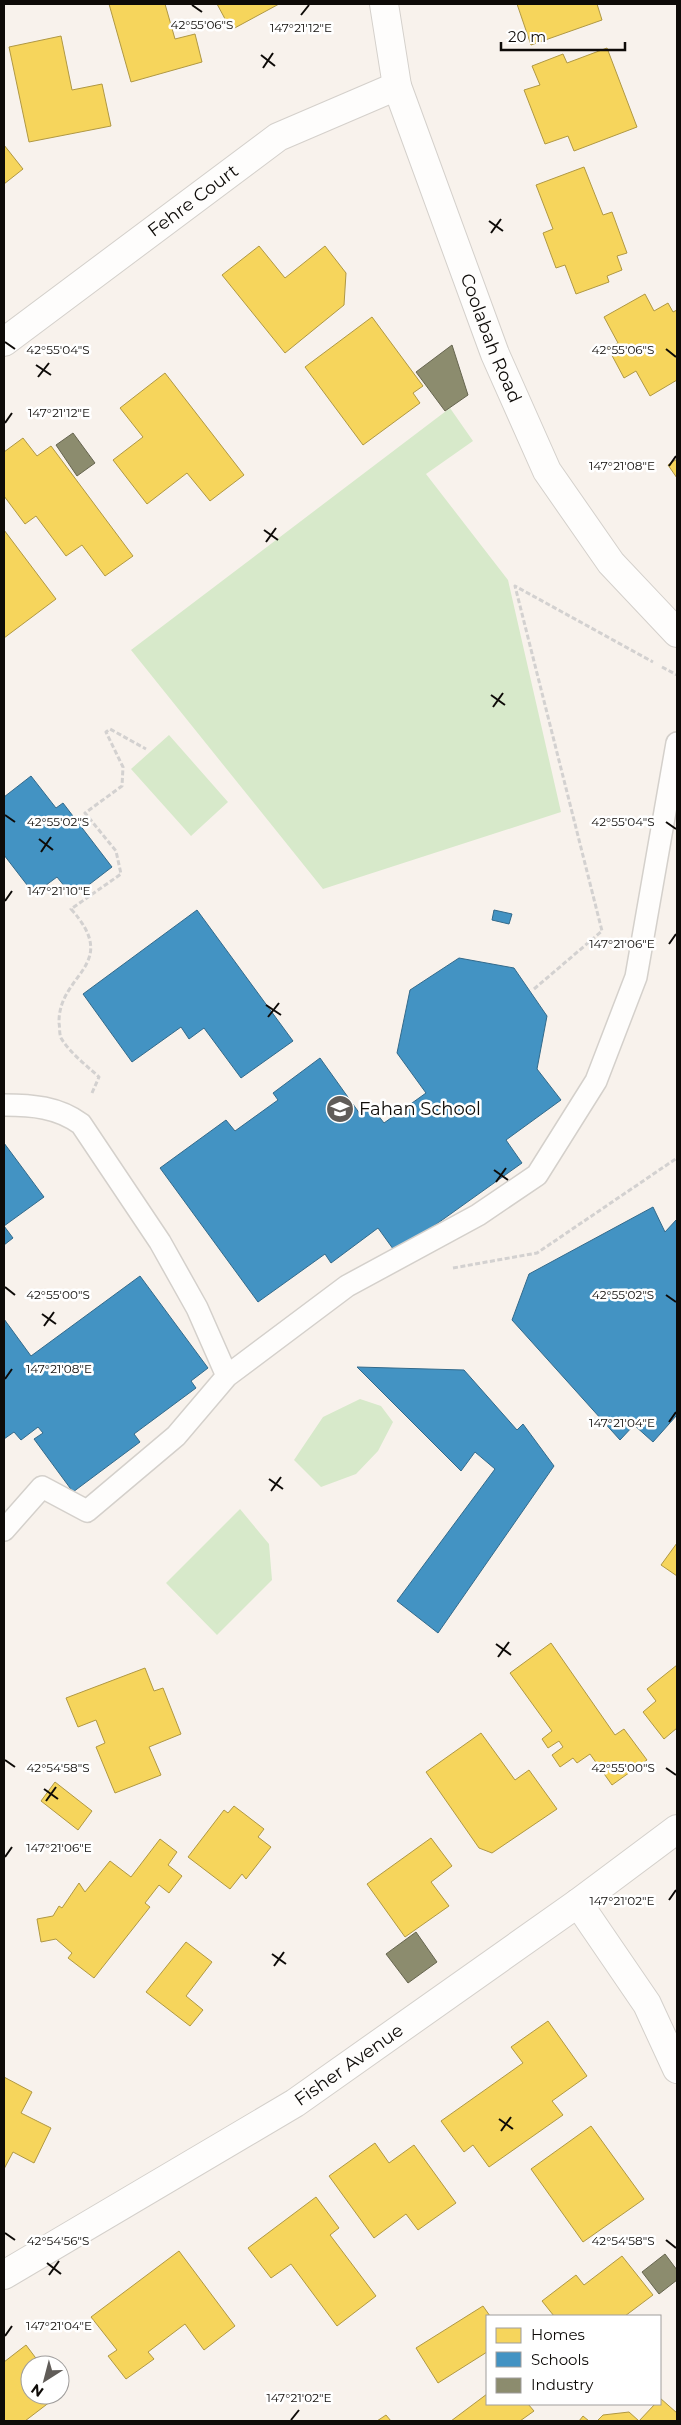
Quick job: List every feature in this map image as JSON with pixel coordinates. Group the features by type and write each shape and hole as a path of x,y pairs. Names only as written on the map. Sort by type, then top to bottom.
{"street":[{"name":"Coolabah Road","path":"384,4 397,86 495,354 547,471 612,563 677,633"},
{"name":"Fehre Court","path":"4,342 278,137 397,86"},
{"name":"Fisher Avenue","path":"4,2275 295,2103 578,1903 677,1829"},
{"path":"578,1903 647,2004 677,2069"}],"lane":[{"path":"4,1530 42,1487 87,1511 176,1436 227,1376 347,1286 478,1215 537,1175 596,1081 636,977 677,743"},
{"path":"4,1105 55,1110 68,1115 81,1124 160,1242 197,1308 227,1376"}],"path":[{"path":"534,989 602,931 514,586 677,675"},
{"path":"81,1124 98,1077 72,1053 60,1036 59,1011 91,956 90,936 71,909 121,874 116,851 85,813 122,786 123,767 106,732 110,729 146,749"},
{"path":"451,1268 537,1253 677,1158"}],"green space":[{"path":"450,408 473,441 426,474 508,580 561,812 323,889 131,650"},
{"path":"169,735 228,802 191,836 131,769"},
{"path":"360,1399 381,1406 393,1422 378,1451 356,1474 321,1487 294,1460 323,1417"},
{"path":"240,1509 269,1544 272,1580 217,1635 166,1583"}],"building: Homes":[{"path":"109,4 165,4 175,39 195,34 202,62 131,82"},
{"path":"217,4 279,4 231,30"},
{"path":"517,4 597,4 602,20 531,45"},
{"path":"61,36 72,90 102,84 111,126 29,142 9,47"},
{"path":"607,48 637,127 574,151 568,136 545,144 524,90 540,85 532,66 563,54 567,63"},
{"path":"4,145 23,169 4,184"},
{"path":"584,167 603,215 612,212 627,253 617,256 622,270 607,276 609,282 576,294 565,265 556,268 543,233 553,229 536,185"},
{"path":"259,246 285,278 325,246 346,273 344,305 285,353 222,275"},
{"path":"645,294 654,311 668,303 673,312 677,310 677,380 650,396 636,371 624,378 608,348 618,343 604,317"},
{"path":"372,317 423,386 413,393 420,403 363,445 305,367"},
{"path":"165,373 244,475 210,501 187,473 147,504 113,460 143,437 120,408"},
{"path":"23,438 37,456 51,446 133,556 105,576 82,545 66,556 36,516 25,524 4,496 4,452"},
{"path":"677,459 677,478 668,465"},
{"path":"4,530 56,599 4,638"},
{"path":"677,1543 677,1576 661,1565"},
{"path":"551,1643 615,1735 624,1729 647,1760 612,1785 590,1754 577,1763 573,1758 560,1767 552,1755 563,1747 559,1741 548,1748 542,1739 552,1731 510,1673"},
{"path":"677,1665 677,1728 664,1739 643,1712 656,1701 647,1689"},
{"path":"145,1668 154,1691 163,1688 181,1734 149,1747 161,1775 115,1793 96,1747 105,1743 96,1720 78,1727 66,1698"},
{"path":"481,1733 515,1780 529,1770 557,1809 492,1853 479,1848 426,1772"},
{"path":"55,1782 92,1811 78,1830 41,1801"},
{"path":"234,1806 264,1829 258,1837 271,1847 246,1879 242,1874 230,1889 188,1857 224,1810 228,1813"},
{"path":"431,1838 452,1866 431,1882 449,1906 405,1937 367,1884"},
{"path":"160,1839 177,1852 168,1865 182,1876 169,1893 159,1885 145,1903 150,1907 94,1978 68,1958 72,1953 56,1939 41,1942 37,1919 53,1916 59,1906 62,1908 79,1883 85,1892 110,1861 131,1877"},
{"path":"186,1942 212,1962 186,1996 203,2010 190,2026 146,1992"},
{"path":"548,2021 587,2076 552,2101 563,2115 489,2167 473,2145 464,2152 441,2121 523,2063 511,2047"},
{"path":"4,2077 32,2092 21,2113 51,2128 34,2163 13,2152 4,2169"},
{"path":"591,2126 644,2199 583,2242 531,2169"},
{"path":"375,2143 389,2163 414,2145 456,2203 418,2230 406,2214 374,2238 329,2176"},
{"path":"316,2197 339,2228 330,2235 376,2296 337,2326 291,2264 271,2278 248,2248"},
{"path":"179,2251 235,2326 204,2350 185,2324 148,2352 154,2359 126,2379 108,2356 117,2350 91,2317"},
{"path":"622,2256 653,2295 626,2315 553,2315 542,2301 576,2275 584,2285"},
{"path":"483,2306 489,2315 486,2315 486,2353 438,2383 416,2348"},
{"path":"26,2345 34,2355 20,2355 20,2405 46,2405 25,2421 4,2421 4,2362"},
{"path":"486,2395 486,2405 529,2405 534,2411 520,2421 451,2421"},
{"path":"661,2399 677,2413 677,2421 639,2421 654,2405 661,2405"},
{"path":"629,2412 639,2421 597,2421 603,2415"},
{"path":"386,2415 391,2421 377,2421"},
{"path":"583,2416 589,2421 579,2421"}],"building: Schools":[{"path":"31,776 56,808 63,803 112,867 73,897 57,877 34,894 4,855 4,797"},
{"path":"197,910 293,1041 241,1078 204,1028 189,1039 181,1027 132,1062 83,994"},
{"path":"494,910 512,914 509,924 492,920"},
{"path":"459,958 514,968 547,1016 537,1069 561,1100 506,1140 522,1163 396,1253 378,1228 331,1263 325,1254 258,1302 160,1168 226,1120 235,1131 278,1100 273,1093 320,1058 360,1114 371,1106 384,1123 426,1093 397,1053 410,990"},
{"path":"4,1143 44,1197 4,1226"},
{"path":"653,1207 665,1232 677,1219 677,1415 653,1442 634,1425 620,1440 512,1320 529,1274"},
{"path":"4,1226 13,1238 4,1245"},
{"path":"140,1276 208,1368 191,1381 196,1388 134,1434 140,1442 73,1492 34,1439 43,1433 38,1427 21,1440 14,1432 4,1439 4,1319 31,1356"},
{"path":"357,1367 464,1370 517,1430 523,1424 554,1466 438,1633 397,1601 495,1469 475,1452 461,1471"}],"building: Industry":[{"path":"452,345 468,395 445,411 416,372"},
{"path":"73,433 95,463 77,476 56,445"},
{"path":"416,1932 437,1962 408,1983 386,1954"},
{"path":"665,2254 677,2270 677,2280 659,2294 642,2272"}],"place":[{"name":"Fahan School","path":"340,1109"}]}
